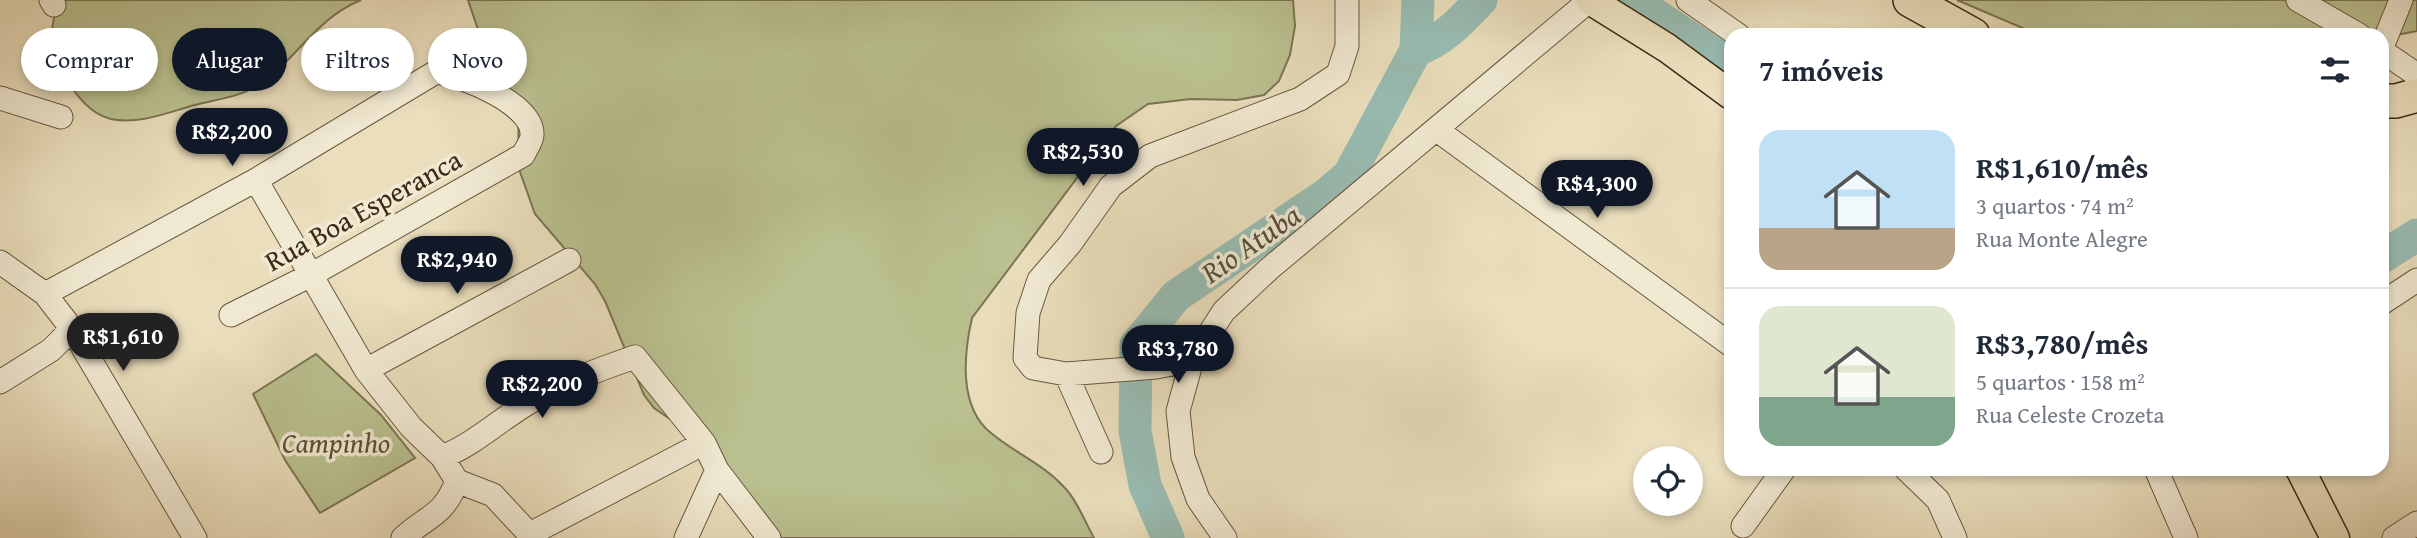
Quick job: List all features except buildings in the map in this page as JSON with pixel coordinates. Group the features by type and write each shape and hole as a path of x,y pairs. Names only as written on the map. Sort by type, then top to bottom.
{"highway":[{"path":"1910,0 1960,28"}],"main road":[{"path":"1590,0 1667,48 1724,90"},
{"path":"2304,476 2335,538"}],"street":[{"path":"1192,360 1157,367 1066,374 1032,368 1026,358 1028,313 1039,280 1070,244 1111,186 1150,156 1300,99 1338,74 1347,47 1347,0"},
{"path":"1225,538 1198,499 1183,457 1178,411 1192,360 1224,311 1269,269 1590,0"},
{"path":"1688,0 1728,28"},
{"path":"2298,0 2347,28"},
{"path":"2389,31 2401,0"},
{"path":"2389,54 2417,75"},
{"name":"Rua Boa Esperanca","path":"231,315 309,275 523,155 533,136 530,122 508,102 478,84 454,74 436,72 256,180"},
{"path":"0,98 61,117"},
{"path":"1437,130 1724,340"},
{"path":"45,294 256,180 366,370 411,427 442,457 457,481 493,495 531,536 704,443"},
{"path":"366,370 569,260"},
{"path":"0,262 45,294 72,329 195,538"},
{"path":"2389,298 2417,280"},
{"path":"0,382 51,351 72,329"},
{"path":"442,457 463,449 526,404 587,373 635,357 704,443 717,470 769,538"},
{"path":"1066,374 1101,452"},
{"path":"686,538 717,470"},
{"path":"1743,526 1779,476"},
{"path":"1913,476 1938,500 1955,538"},
{"path":"2159,476 2186,538"},
{"path":"403,538 436,515 451,498 457,481"},
{"path":"2394,538 2417,523"}],"green space":[{"path":"58,0 361,0 345,8 319,28 301,28 301,46 287,61 287,28 172,28 172,91 246,91 154,117 132,120 111,119 99,114 75,91 158,91 158,28 53,28"},
{"path":"468,0 1293,0 1295,26 1290,55 1279,81 1264,95 1237,100 1191,99 1148,104 1116,126 972,318 967,347 966,379 968,394 980,422 991,433 1047,472 1069,492 1094,538 766,538 683,428 654,408 644,395 605,301 595,284 535,214 519,169 518,106 510,91 527,91 527,28 478,28"},
{"path":"1957,0 2417,0 2417,31 2389,37 2389,28 2023,28"},
{"name":"Campinho","path":"316,354 381,415 415,458 320,513 285,460 253,394"}],"waterway":[{"name":"Rio Atuba","path":"1168,538 1145,485 1135,431 1136,345 1176,296 1327,194 1349,175 1416,50 1418,0"},
{"path":"1416,50 1443,36 1481,0"},
{"path":"1633,0 1724,60"},
{"path":"2389,253 2417,235"}]}
